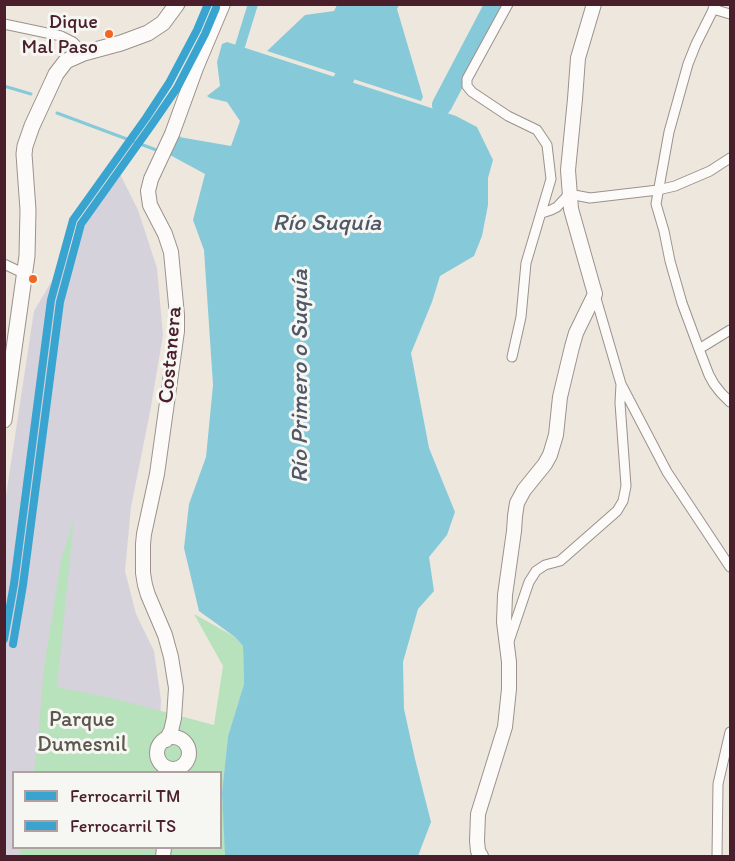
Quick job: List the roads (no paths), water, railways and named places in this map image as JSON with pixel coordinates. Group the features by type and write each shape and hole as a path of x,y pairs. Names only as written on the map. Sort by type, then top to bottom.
{"main road":[{"path":"4,420 25,274 28,210 24,154 35,118 56,75 66,61 148,33 163,23 177,4"}],"street":[{"name":"Costanera","path":"174,718 182,740 189,751 188,760 179,770 165,769 159,760 158,749 171,731 176,688 165,635 147,595 143,573 144,534 157,474 177,331 175,286 168,242 148,197 151,179 172,134 223,4"},
{"path":"508,4 467,79 467,86 472,92 508,116 537,130 547,145 551,179 526,263 521,317 512,357"},
{"path":"594,4 578,58 568,170 571,209 621,384 667,472 730,567"},
{"path":"730,14 715,7 688,64 669,132 656,204 682,303 699,349 709,375 726,392 730,402"},
{"path":"4,24 61,36 73,42 84,53"},
{"path":"569,194 590,198 658,190 687,182 730,158"},
{"path":"542,213 557,207 569,194"},
{"path":"4,264 25,274"},
{"path":"481,856 477,841 478,814 505,727 510,675 504,622 505,595 518,504 524,490 550,455 556,435 560,397 572,347 576,333 595,294"},
{"path":"699,349 730,330"},
{"path":"507,644 529,582 536,572 544,565 560,561 616,511 623,501 626,486 620,403 621,384"},
{"path":"717,856 718,784 730,732"},
{"path":"166,740 173,738 182,740"}],"water":[{"path":"337,5 399,5 397,9 423,97 421,101 267,51 305,15 334,11"},
{"name":"Río Suquía","path":"227,42 335,77 335,80 344,83 345,80 456,116 477,127 493,160 488,178 488,205 482,236 474,256 440,276 411,353 429,448 455,512 447,535 429,557 434,591 418,609 403,662 404,709 431,822 418,856 225,855 222,793 228,736 244,684 243,646 235,637 199,611 184,548 189,504 206,457 213,385 204,250 193,220 205,174 170,155 179,137 231,146 240,121 227,102 207,96 220,86 217,62 222,44"}],"waterway":[{"path":"240,46 253,4"},
{"name":"Río Primero o Suquía","path":"331,106 368,27 376,4"},
{"path":"442,105 495,4"},
{"path":"4,86 31,94"},
{"path":"57,113 159,151"},
{"path":"168,155 179,137"}],"rail line":[{"name":"TM","path":"4,639 14,584 51,300 73,220 169,83 208,4"},
{"name":"TS","path":"13,644 23,585 60,302 81,224 177,88 216,8"}],"place":[{"name":"Dique Mal Paso","path":"109,34"}],"park label":[{"name":"Parque Dumesnil","path":"82,732"}]}
